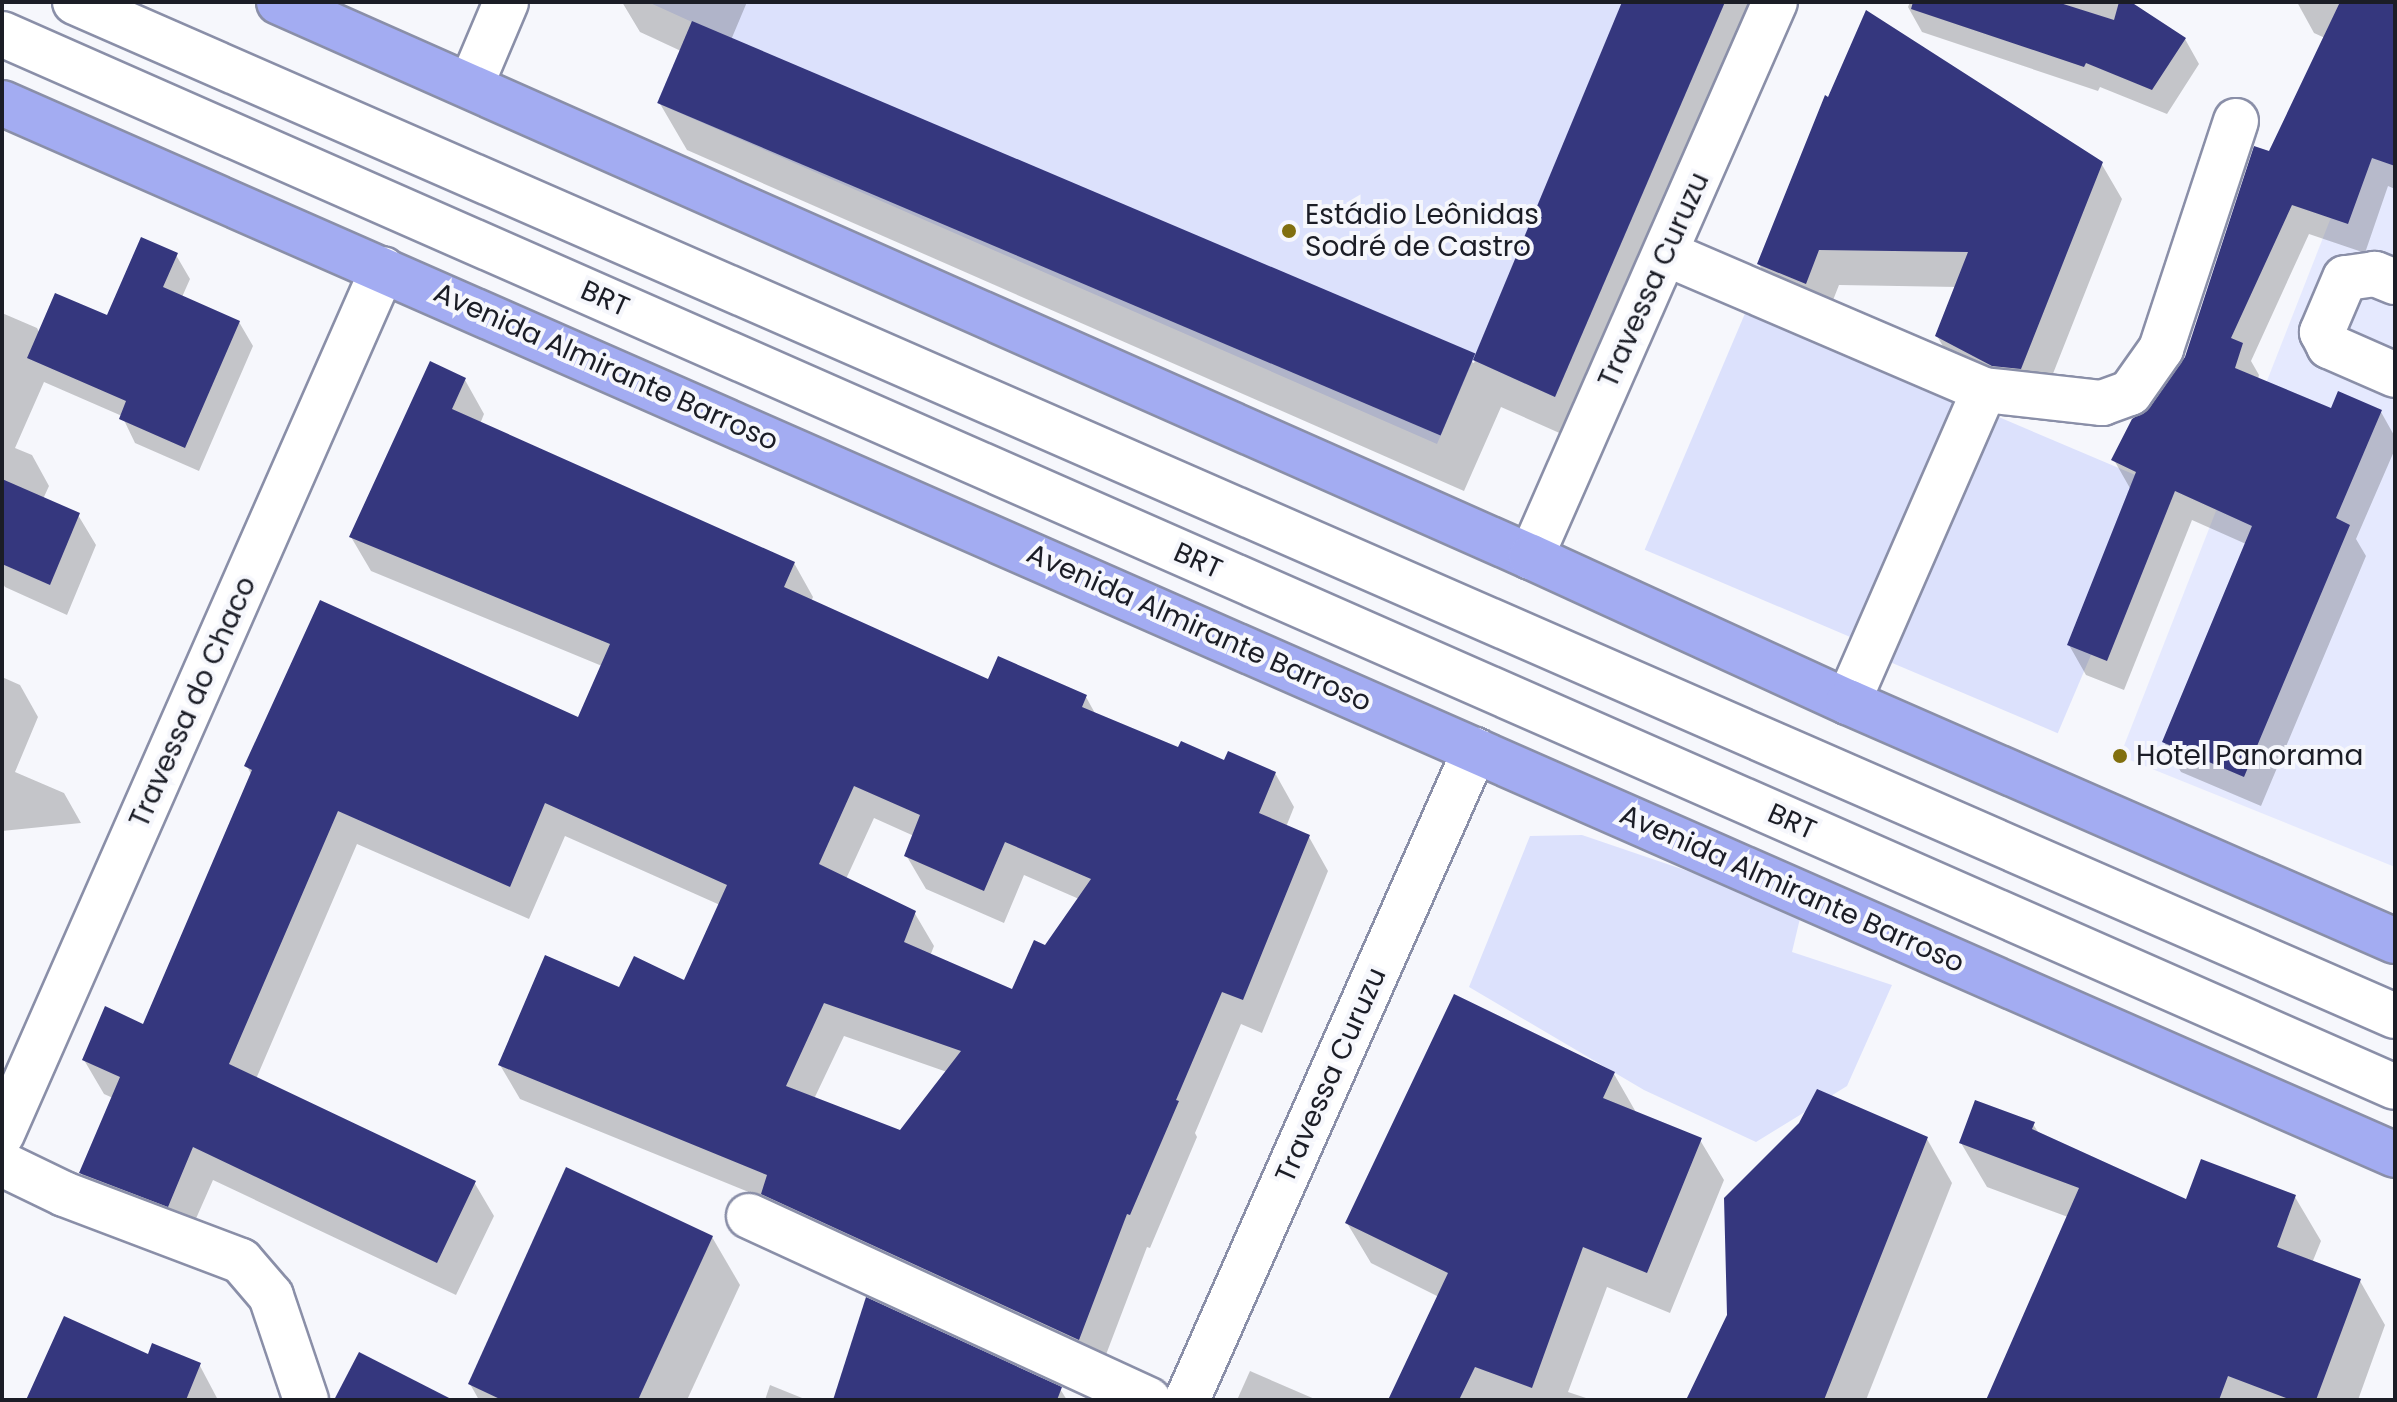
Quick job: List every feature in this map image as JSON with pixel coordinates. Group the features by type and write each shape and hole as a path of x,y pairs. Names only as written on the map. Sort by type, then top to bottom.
{"highway":[{"path":"279,2 1531,557 1848,702 2395,941"},
{"name":"Avenida Almirante Barroso","path":"2,103 2395,1155"}],"street":[{"path":"75,2 2395,1016"},
{"path":"471,85 506,2"},
{"name":"Travessa Curuzu","path":"1531,557 1667,254 1775,2"},
{"name":"BRT","path":"2,34 2395,1087"},
{"path":"1667,254 1984,390 2102,403 2130,393 2161,349 2236,121"},
{"name":"Travessa do Chaco","path":"2,1134 22,1045 383,269"},
{"path":"2395,282 2375,274 2345,278 2322,332 2329,346 2395,375"},
{"path":"1848,702 1984,390"},
{"name":"Travessa Curuzu","path":"1187,1400 1475,750"},
{"path":"2,1164 64,1194 241,1261 271,1296 306,1400"},
{"path":"749,1216 1149,1400"}],"shaded area":[{"name":"Estádio Leônidas Sodré de Castro","path":"648,2 1725,2 1555,397 1473,360 1437,444 657,103 692,22"},
{"path":"2395,54 2395,867 2120,756"},
{"path":"1749,304 1968,397 1864,643 1645,550"},
{"path":"1994,415 2162,487 2058,733 1889,662"},
{"path":"1582,835 1802,910 1792,952 1892,985 1847,1086 1756,1142 1644,1090 1469,987 1530,836"}],"building":[{"path":"1622,2 1725,2 1555,397 1473,360"},
{"path":"1913,2 2057,2 2114,20 2119,2 2131,2 2186,38 2152,90 2086,63 2084,67 1911,9"},
{"path":"2340,2 2395,2 2395,166 2372,158 2348,224 2292,205 2231,338 2243,343 2235,368 2331,408 2338,391 2382,410 2336,518 2350,525 2244,777 2162,742 2252,526 2175,491 2107,661 2067,645 2136,472 2111,460 2132,419 2150,407 2185,357 2254,146 2269,151"},
{"path":"1866,10 2103,162 2021,369 1992,366 1935,336 1968,252 1819,250 1806,284 1757,264 1825,95 1828,97"},
{"path":"692,21 1475,354 1441,435 657,103"},
{"path":"141,237 178,253 163,287 240,321 185,448 119,419 126,401 27,358 55,293 107,315"},
{"path":"430,361 466,378 452,409 795,562 784,587 988,679 998,656 1087,695 1082,707 1178,747 1181,741 1224,760 1228,751 1276,772 1259,813 1310,835 1243,1000 1222,992 1176,1100 1179,1101 1130,1215 1127,1214 1079,1340 761,1194 767,1175 498,1065 545,955 619,987 634,956 684,980 727,885 545,803 510,887 338,811 229,1064 476,1181 437,1263 193,1147 168,1207 79,1173 120,1077 82,1060 105,1006 143,1024 252,770 244,766 320,600 578,717 610,644 349,537","holes":["854,786 920,815 904,856 984,891 1005,842 1091,879 1045,945 1034,940 1012,989 904,942 916,911 819,864","824,1003 961,1051 900,1130 786,1086"]},
{"path":"2,479 80,513 50,585 2,564"},
{"path":"1454,994 1615,1072 1603,1098 1702,1138 1647,1273 1583,1247 1532,1388 1475,1367 1459,1400 1388,1400 1448,1273 1345,1223"},
{"path":"1817,1089 1928,1137 1824,1400 1686,1400 1727,1315 1724,1198 1799,1123"},
{"path":"1975,1100 2035,1122 2032,1129 2186,1199 2201,1159 2296,1195 2277,1247 2361,1279 2316,1400 2291,1400 2228,1376 2219,1400 1986,1400 2079,1188 1959,1143"},
{"path":"566,1167 713,1236 638,1400 502,1400 468,1384"},
{"path":"866,1297 1062,1387 1057,1400 833,1400"},
{"path":"64,1316 148,1354 152,1343 201,1363 186,1400 26,1400"},
{"path":"359,1352 453,1400 334,1400"}],"place":[{"name":"Estádio Leônidas Sodré de Castro","path":"1289,231"},
{"name":"Hotel Panorama","path":"2120,756"}]}
